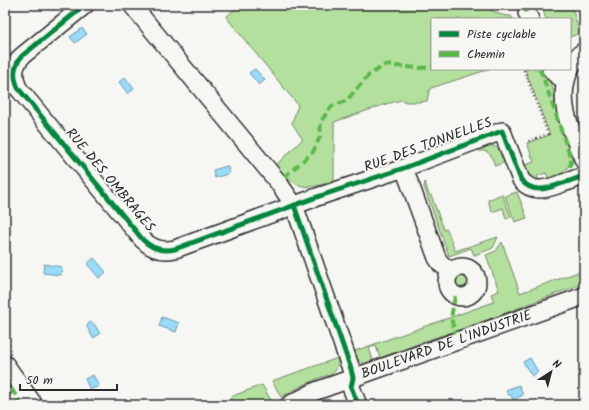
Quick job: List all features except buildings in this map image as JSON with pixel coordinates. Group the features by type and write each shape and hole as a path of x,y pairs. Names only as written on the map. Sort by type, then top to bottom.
{"street":[{"name":"RUE DES OMBRAGES","path":"85,5 22,56 16,64 14,73 15,80 18,88 146,243 161,250 175,249 294,205"},
{"path":"132,5 278,182 294,205 351,369 353,378 351,387 358,405"},
{"path":"571,67 579,55 584,51"},
{"path":"552,70 559,77 568,72"},
{"path":"568,72 563,101 584,161"},
{"name":"RUE DES TONNELLES","path":"294,205 404,168 502,131 521,180 527,186 536,189 544,189 584,176"},
{"path":"404,168 437,258 441,264 451,271"},
{"name":"BOULEVARD DE L'INDUSTRIE","path":"289,405 316,392 353,378 584,296"},
{"path":"5,364 30,399 12,405"}],"path":[{"path":"524,70 548,134 526,142"}],"green space":[{"path":"239,5 484,5 490,10 511,16 512,18 431,18 431,70 487,70 431,88 427,101 406,102 401,100 334,122 334,180 325,184 308,187 301,186 288,179 276,165 303,139 292,123 298,105 226,17"},
{"path":"541,5 571,5 580,33 571,37 571,18 546,18"},
{"path":"525,70 544,70 553,89 557,110 573,154 570,167 569,165 555,178 549,180 546,173 537,176 540,183 533,181 520,167 534,162 527,143 550,135"},
{"path":"487,145 500,150 508,161 495,166 490,154 479,151 477,146"},
{"path":"425,182 444,230 447,229 455,251 498,237 493,248 474,255 471,248 449,256 424,187"},
{"path":"517,192 527,218 515,222 505,196"},
{"path":"502,194 511,217 506,219 503,208 492,212 488,200"},
{"path":"502,242 520,293 584,270 584,283 474,325 380,358 376,346 369,348 373,360 364,364 354,356 352,352 494,302 491,294 499,291 486,255 496,251"},
{"path":"458,272 466,272 472,278 472,286 466,292 458,292 452,286 452,278"},
{"path":"338,358 337,368 332,374 319,378 281,397 272,381"},
{"path":"262,385 271,400 264,405 233,405 230,397"}],"water":[{"path":"82,28 87,34 75,43 70,37"},
{"path":"255,69 265,80 259,85 249,73"},
{"path":"125,77 134,89 128,94 119,82"},
{"path":"227,166 230,173 215,178 213,170"},
{"path":"94,258 106,272 99,278 87,264"},
{"path":"44,264 62,267 61,275 43,273"},
{"path":"162,317 179,323 176,332 159,326"},
{"path":"91,322 95,325 100,334 93,338 87,327"},
{"path":"530,358 538,372 532,376 523,362"},
{"path":"93,375 99,386 90,390 85,379"},
{"path":"519,385 523,395 513,400 511,395 508,395 506,390"}],"marked path":[{"path":"523,5 527,13"},
{"path":"284,177 313,152 320,137 321,121 332,106 346,101 369,75 385,65 419,68 431,67"},
{"path":"540,70 569,153 571,162 570,167"},
{"path":"455,296 451,318 455,333"},
{"path":"5,379 22,405"}],"cycle path":[{"path":"85,5 22,56 15,67 16,84 143,240 150,246 158,249 175,249 317,197 404,168 502,131 521,180 530,187 535,189 551,187 584,176"},
{"path":"294,205 351,369 353,378 351,387 358,405"}]}
